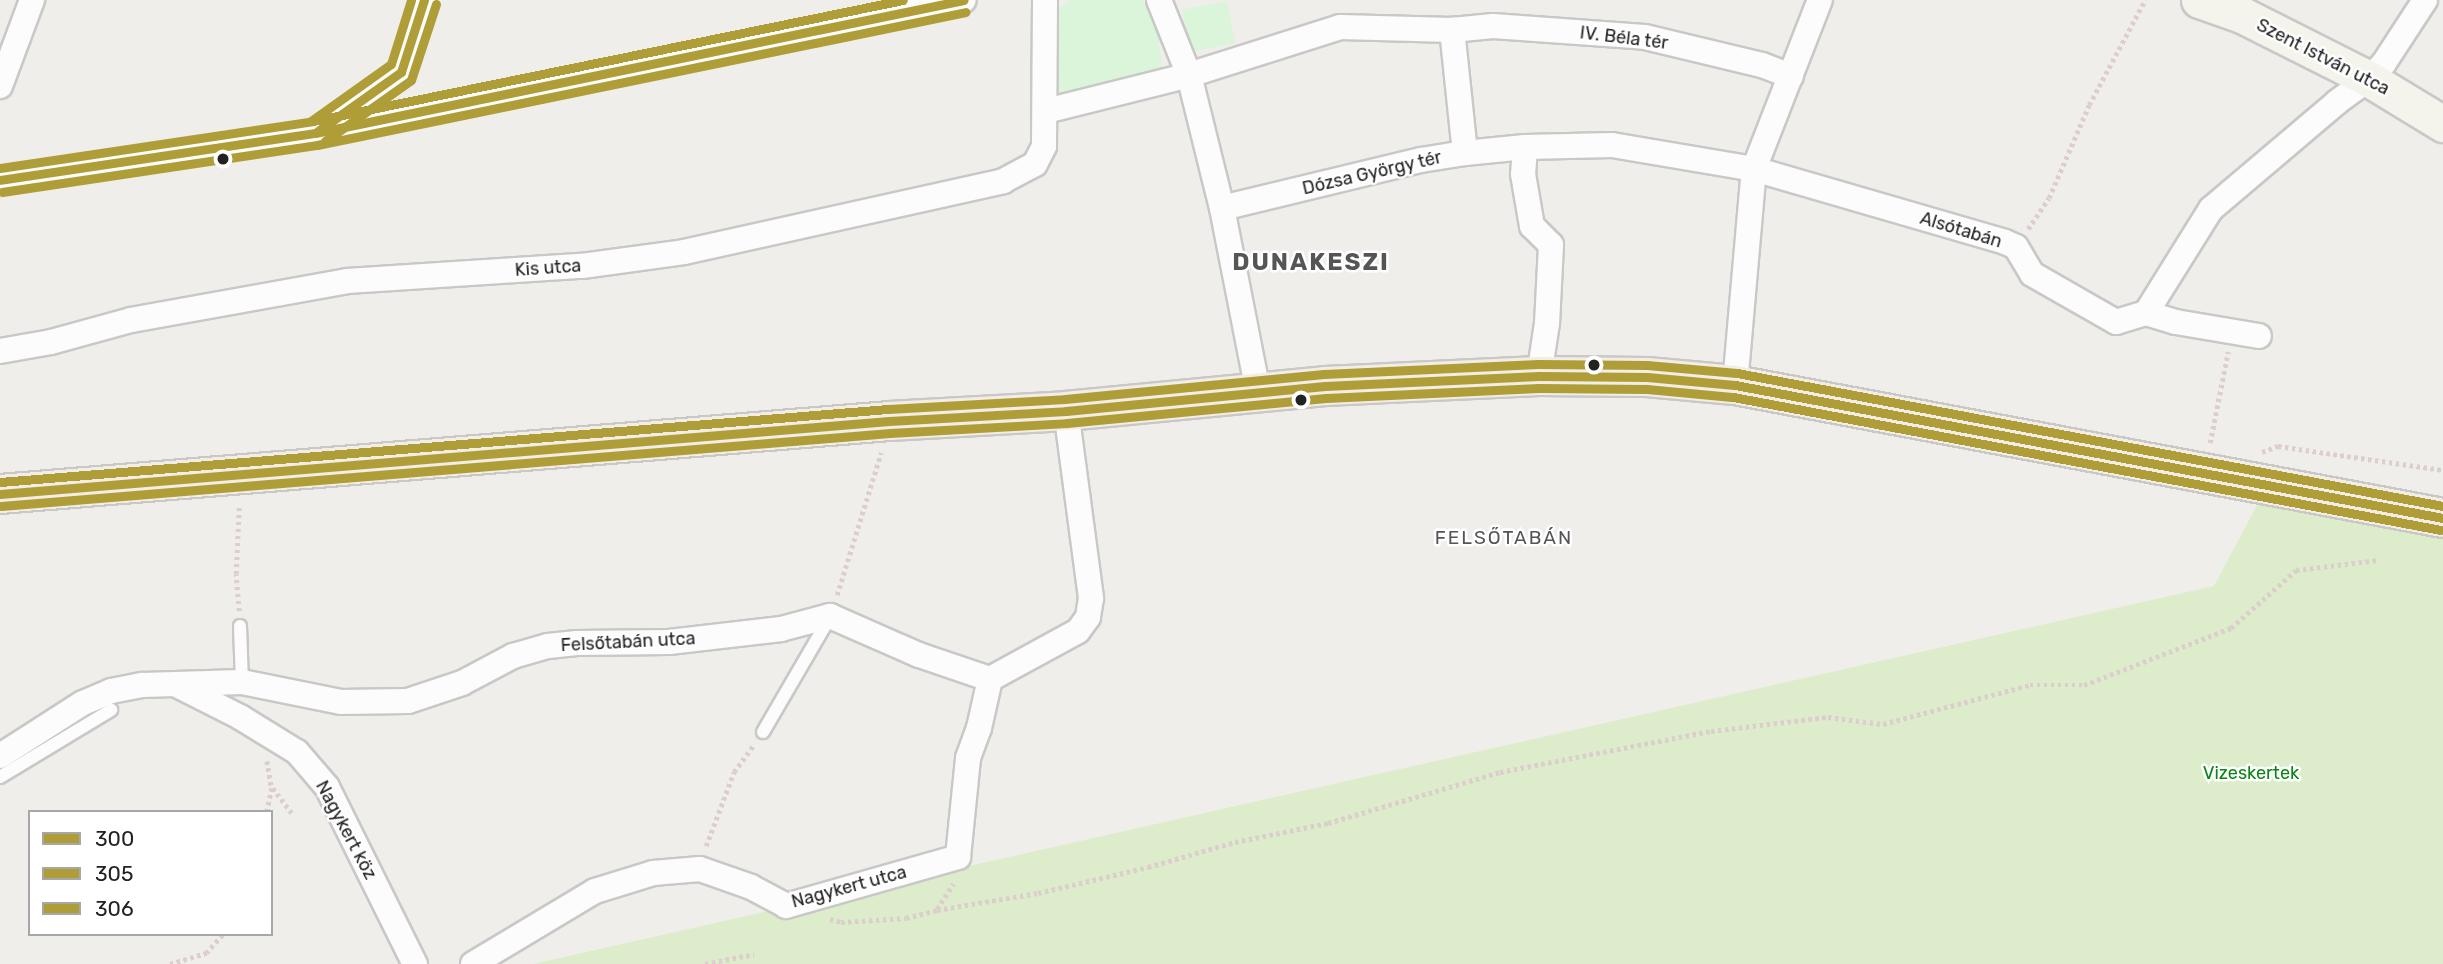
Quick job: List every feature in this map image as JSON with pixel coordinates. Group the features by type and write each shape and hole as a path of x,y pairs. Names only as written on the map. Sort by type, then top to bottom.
{"main road":[{"name":"Szent István utca","path":"2199,0 2242,15 2370,79 2443,124"},
{"path":"0,494 889,421 1066,411 1258,391 1539,376 1647,377 1735,385 2443,517"}],"street":[{"path":"0,86 32,0"},
{"path":"315,133 401,72 424,0"},
{"path":"0,180 315,133 964,0"},
{"path":"1045,0 1046,111 1189,75 1340,27 1452,30"},
{"path":"1158,0 1189,75 1222,208 1258,391"},
{"path":"1735,385 1754,169 1820,0"},
{"path":"2146,313 2211,209 2337,102 2370,79 2384,63 2425,0"},
{"name":"IV. Béla tér","path":"1452,30 1493,26 1645,37 1762,65 1791,76"},
{"name":"Dózsa György tér","path":"1222,208 1421,160 1465,153 1452,30"},
{"name":"Kis utca","path":"0,351 51,342 131,320 347,281 582,266 684,252 1003,181 1035,164 1044,146 1046,111"},
{"path":"1465,153 1525,146 1612,145 1754,169"},
{"path":"1525,146 1523,174 1532,226 1551,245 1547,323 1539,376"},
{"name":"Alsótabán","path":"1754,169 2016,247 2032,274 2116,322 2146,313 2176,322 2259,336"},
{"path":"831,616 919,655 990,679 1079,631 1088,617 1091,598 1066,411"},
{"name":"Felsőtabán utca","path":"0,757 83,704 111,691 174,684 242,682 341,702 408,701 462,683 513,656 548,646 669,642 782,629 831,616"},
{"name":"Nagykert utca","path":"473,964 595,891 653,873 700,869 751,887 786,906 958,857 968,758 979,728 990,679"},
{"name":"Nagykert köz","path":"174,684 248,722 297,752 327,787 415,964"}],"lane":[{"path":"763,732 831,616"},
{"path":"240,626 242,682"},
{"path":"0,777 111,710"}],"path":[{"path":"2016,247 2049,198 2089,105 2145,0"},
{"path":"2222,448 2209,446 2233,331"},
{"path":"831,616 858,519 870,495 889,421"},
{"path":"2259,454 2278,446 2443,470"},
{"path":"239,501 236,574 240,626"},
{"path":"786,906 841,922 906,918 1038,893 1148,867 1235,842 1328,823 1500,772 1711,732 1828,718 1883,724 2030,685 2084,685 2231,628 2296,570 2379,560"},
{"path":"248,722 266,755 272,788 267,810"},
{"path":"700,869 734,772 763,732"},
{"path":"272,788 292,813"},
{"path":"170,964 206,953 221,936"},
{"path":"705,964 754,954"}],"green space":[{"path":"1071,0 1143,0 1157,30 1163,72 1052,99 1054,12"},
{"path":"1227,1 1235,43 1190,52 1182,10"},
{"name":"Vizeskertek","path":"2262,496 2443,535 2443,964 533,964 2214,586"}],"transit line":[{"path":"311,121 391,64 411,0"},
{"path":"318,131 401,72 424,0"},
{"path":"0,168 313,121 903,0"},
{"path":"0,180 315,133 964,0"},
{"path":"325,141 411,80 436,4"},
{"path":"2,192 317,145 966,12"},
{"name":"306","path":"0,482 888,409 1065,399 1324,374 1538,364 1647,365 1737,373 2443,506"},
{"name":"300","path":"0,494 889,421 1066,411 1325,386 1539,376 1647,377 1735,385 2443,518"},
{"name":"305","path":"1,506 890,433 1067,423 1326,398 1539,388 1646,389 1733,397 2441,530"}],"district":[{"name":"DUNAKESZI","path":"1311,263"},
{"name":"FELSŐTABÁN","path":"1504,538"}]}
